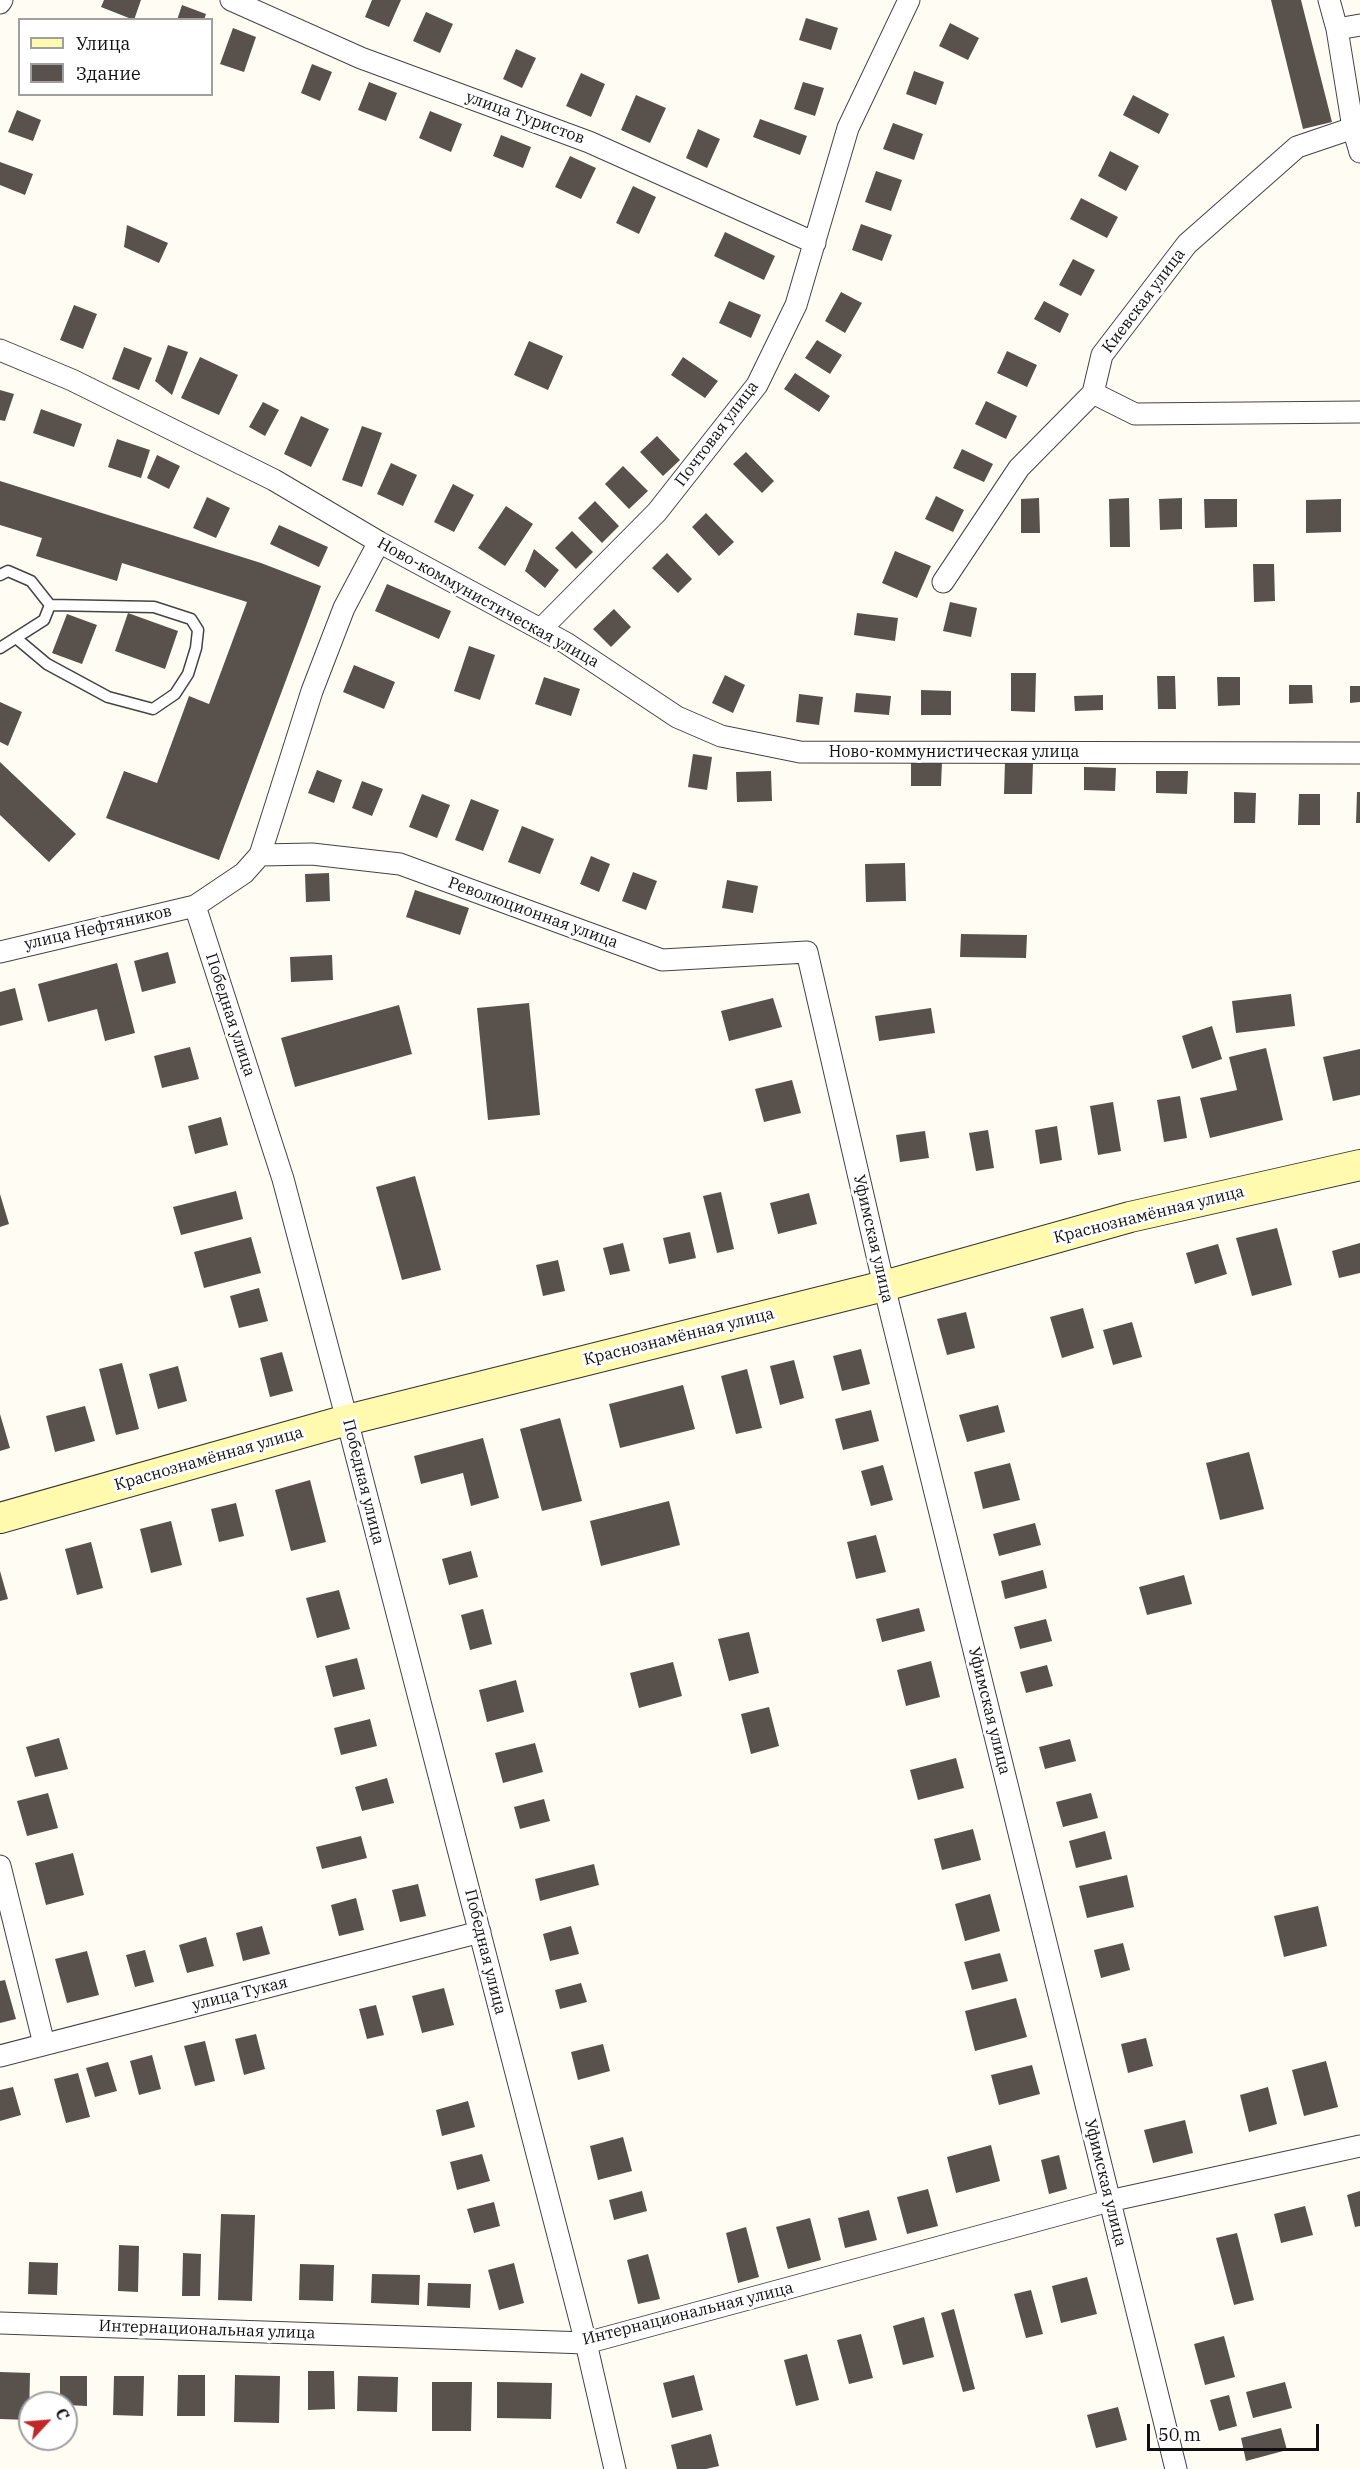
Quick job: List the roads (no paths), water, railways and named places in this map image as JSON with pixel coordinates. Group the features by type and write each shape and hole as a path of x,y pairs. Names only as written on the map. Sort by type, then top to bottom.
{"street":[{"name":"улица Туристов","path":"231,0 361,58 590,142 815,243"},
{"name":"Почтовая улица","path":"541,629 657,512 757,385 796,305 848,128 909,0"},
{"path":"1329,0 1337,29 1353,128 1360,152"},
{"path":"1337,29 1360,25"},
{"name":"Киевская улица","path":"1093,393 1102,355 1187,244 1297,147 1353,128"},
{"name":"Ново-коммунистическая улица","path":"0,350 72,380 263,475 379,542 566,643 677,717 721,736 800,752 1360,753"},
{"path":"944,582 1019,468 1093,393 1135,414 1360,412"},
{"path":"195,906 244,873 260,855 312,691 344,608 379,542"},
{"name":"Революционная улица","path":"260,855 312,854 400,864 662,960 807,952"},
{"name":"улица Нефтяников","path":"0,952 195,906"},
{"name":"Победная улица","path":"195,906 283,1179 348,1420 586,2343 615,2469"},
{"name":"Уфимская улица","path":"807,952 884,1286 1176,2469"},
{"name":"Краснознамённая улица","path":"0,1518 348,1420 884,1286 1130,1217 1360,1165"},
{"path":"0,1866 44,2044"},
{"name":"улица Тукая","path":"0,2056 480,1932"},
{"name":"Интернациональная улица","path":"0,2323 586,2343 1109,2201 1360,2146"}],"lane":[{"path":"0,575 8,571 32,581 50,605"},
{"path":"0,648 44,620 50,605"},
{"path":"16,639 47,664 108,697 153,709 175,694 188,674 196,648 198,630 190,619 154,607 50,605"}]}
